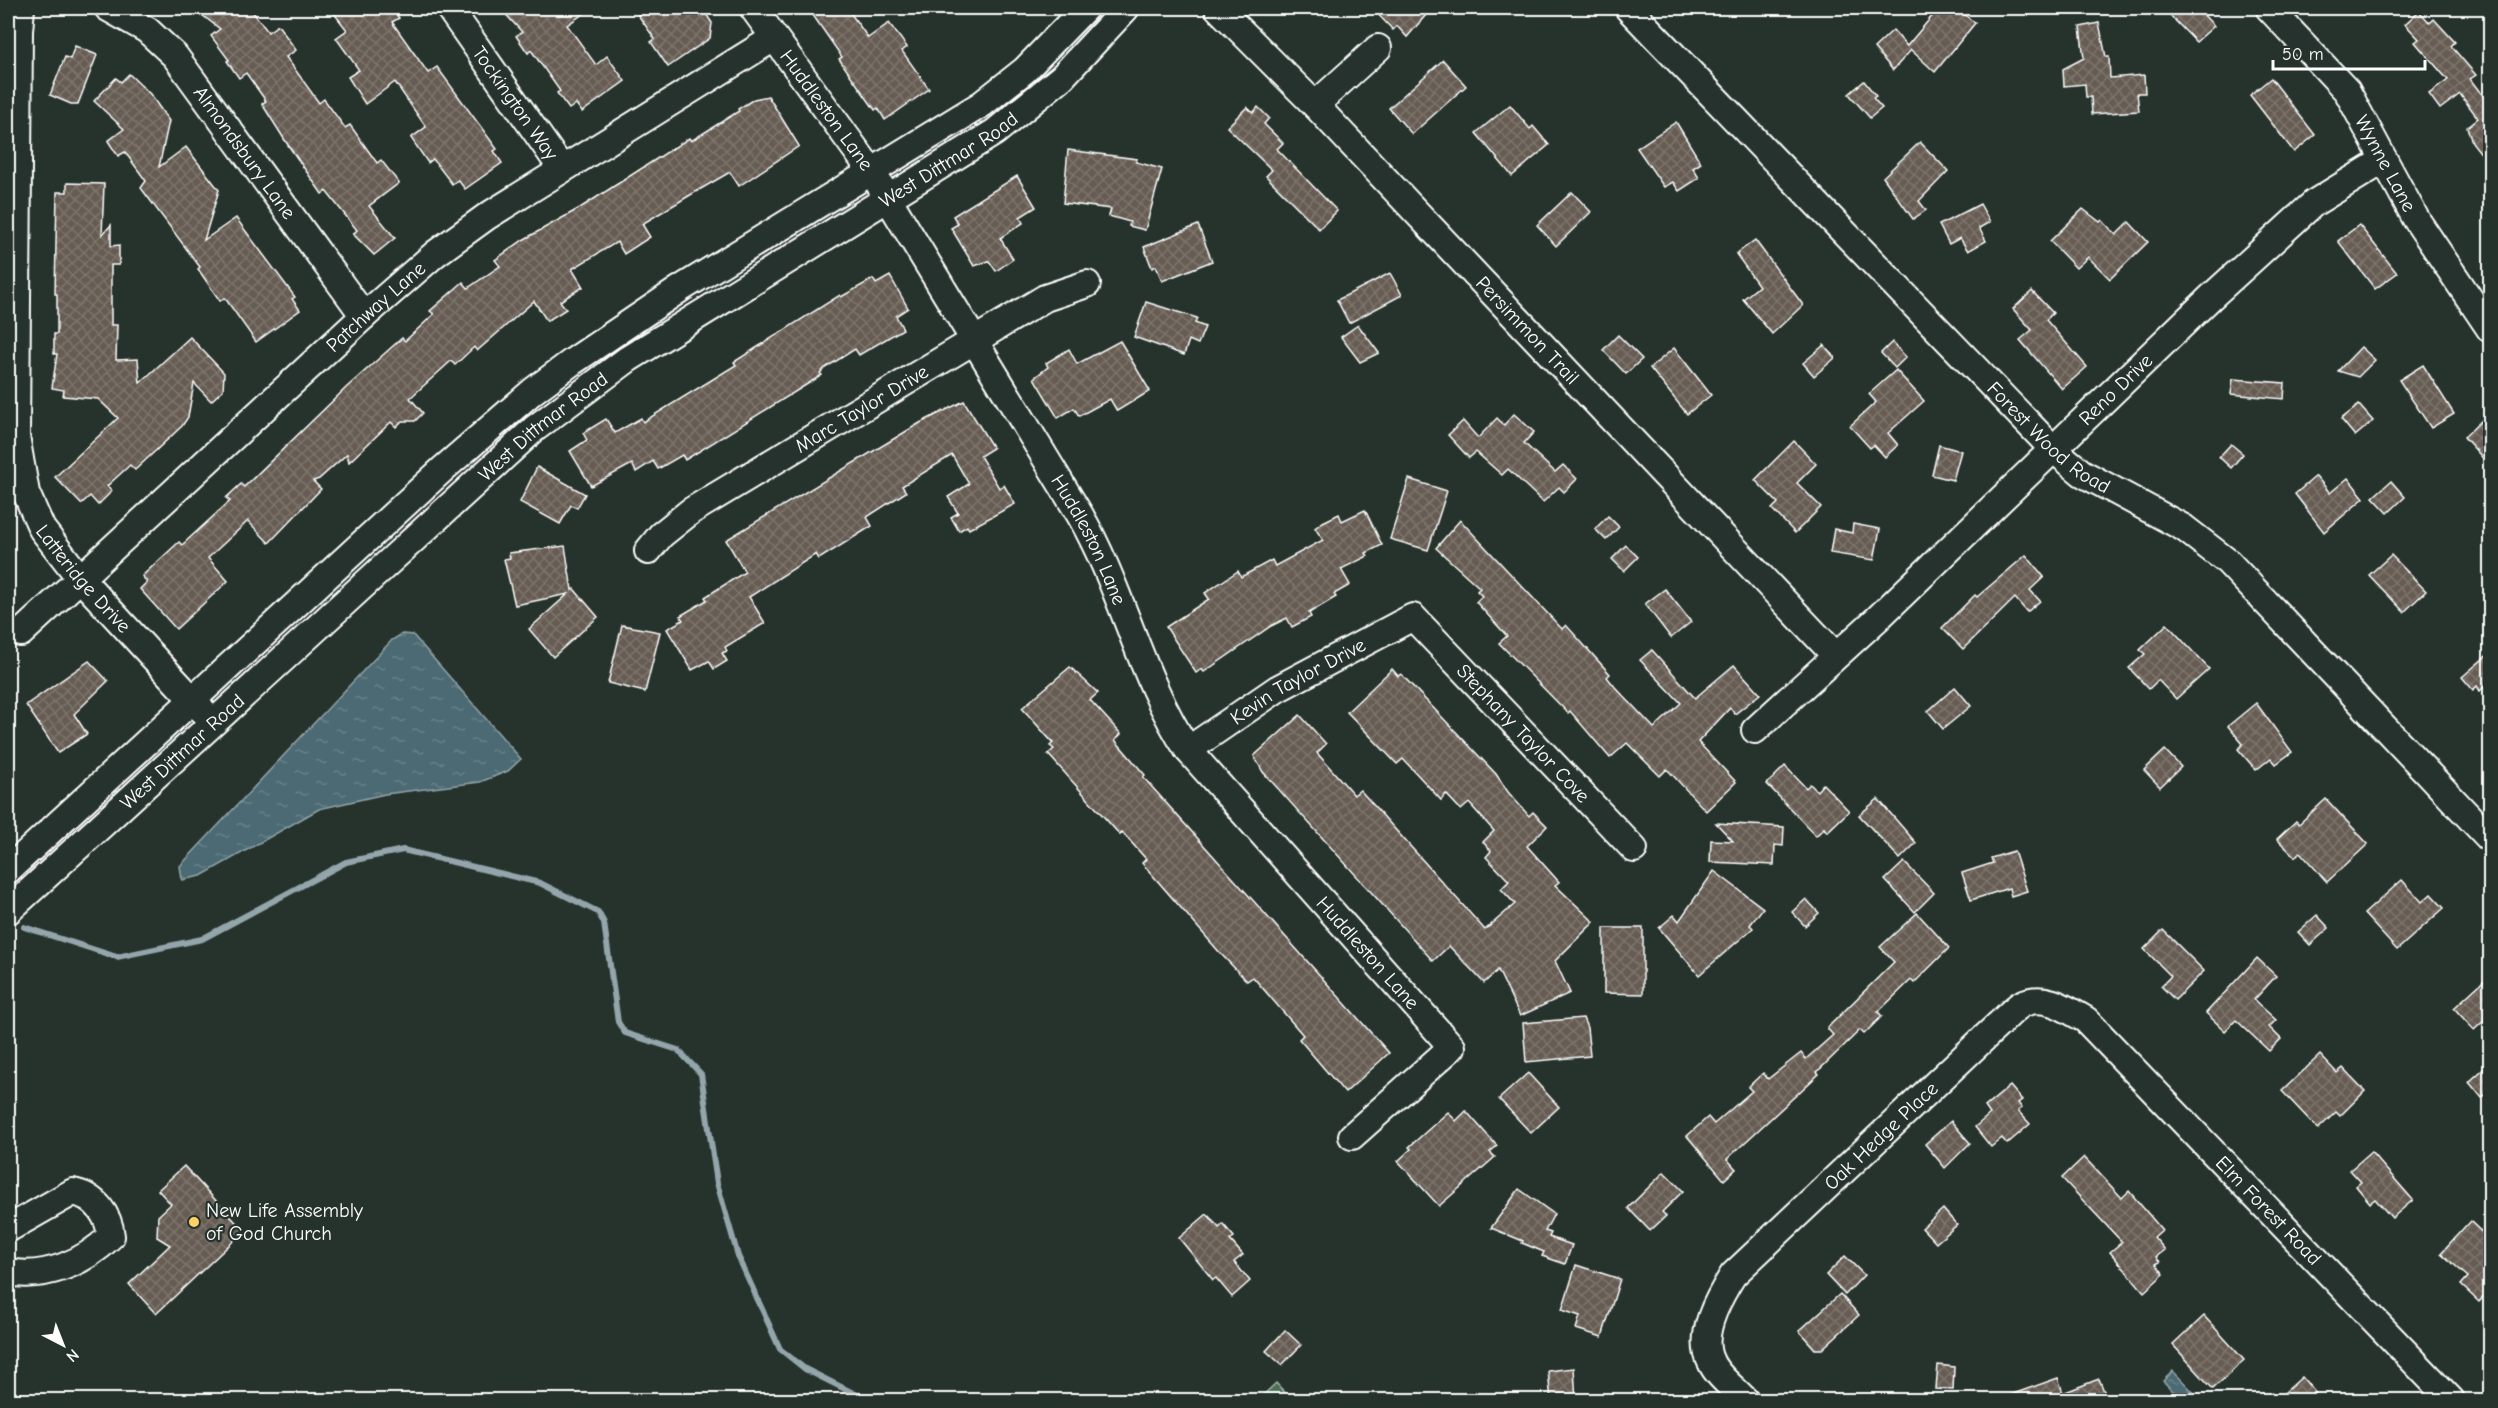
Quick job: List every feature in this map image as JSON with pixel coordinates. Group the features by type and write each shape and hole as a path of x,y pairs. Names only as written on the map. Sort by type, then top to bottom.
{"street":[{"name":"Latteridge Drive","path":"21,8 16,436 26,493 34,512 54,546 80,578 212,721"},
{"name":"Almondsbury Lane","path":"108,8 147,30 176,56 363,316"},
{"name":"Tockington Way","path":"449,8 562,169"},
{"name":"Huddleston Lane","path":"753,8 872,172 1092,536 1164,709 1188,750 1452,1047 1352,1136"},
{"name":"West Dittmar Road","path":"8,870 191,699 488,428 533,391 680,289 960,120 1006,86 1043,53 1085,8"},
{"name":"West Dittmar Road","path":"8,911 470,485 556,411 628,359 995,132 1020,114 1062,77 1126,8"},
{"name":"Persimmon Trail","path":"1218,8 1316,105 1835,655"},
{"name":"Forest Wood Road","path":"1628,8 2053,449 2082,473 2184,528 2228,562 2490,839"},
{"name":"Wynne Lane","path":"2269,8 2347,91 2443,263 2490,329"},
{"name":"Patchway Lane","path":"21,633 363,316 459,235 774,38"},
{"path":"1316,105 1378,48"},
{"name":"Reno Drive","path":"1755,730 1877,619 2210,298 2314,203 2384,160"},
{"name":"Marc Taylor Drive","path":"648,551 661,535 691,511 1045,298 1087,284"},
{"name":"Kevin Taylor Drive","path":"1188,750 1277,689 1413,617"},
{"name":"Stephany Taylor Cove","path":"1413,617 1634,849"},
{"name":"Oak Hedge Place","path":"1745,1401 1710,1362 1708,1328 1717,1300 1733,1275 2022,1004 2042,1000 2060,1005 2086,1020"},
{"name":"Elm Forest Road","path":"2086,1020 2451,1401"},
{"path":"8,1229 73,1192 84,1194 99,1207 110,1223 111,1236 71,1264 37,1274 8,1272"}],"green space":[{"path":"1276,1383 1292,1400 1258,1400"}],"water":[{"path":"402,634 413,635 521,759 508,771 480,782 385,794 319,809 201,876 182,880 180,866 392,640"},
{"path":"2173,1371 2197,1396 2193,1400 2182,1400 2163,1381"}],"building":[{"path":"193,8 250,8 268,32 278,25 296,50 286,57 319,103 324,99 345,128 350,125 377,163 381,160 399,183 369,206 395,238 374,255 353,234 357,230 326,191 322,194 262,104 266,101 246,73 239,78 227,61 229,60 211,36 220,29"},
{"path":"330,8 392,8 399,18 392,22 428,73 437,67 497,149 494,151 502,163 465,189 458,180 452,184 433,159 428,163 411,138 426,127 395,82 365,104 348,77 359,70 336,38 347,30"},
{"path":"500,8 592,8 567,25 596,65 607,56 625,81 582,112 576,104 569,109 557,93 560,91 531,50 528,53 516,36 522,32"},
{"path":"650,8 702,8 712,23 710,38 668,67 651,42 655,39 638,15"},
{"path":"808,8 847,8 868,38 889,23 907,47 902,51 929,89 885,120 878,108 875,110 839,59 842,57"},
{"path":"1372,8 1432,8 1407,37 1397,26 1393,30"},
{"path":"1939,8 1956,8 1975,23 1935,72 1911,50 1893,70 1874,48 1893,30 1907,46"},
{"path":"2163,8 2197,8 2214,26 2196,42"},
{"path":"2419,11 2430,23 2434,19 2455,42 2451,46 2476,75 2470,79 2490,105 2490,165 2472,142 2467,127 2478,118 2460,94 2440,109 2429,94 2448,80 2415,42 2419,39 2405,24"},
{"path":"2099,23 2106,57 2109,57 2110,78 2144,75 2145,93 2137,93 2139,111 2092,114 2091,97 2086,97 2085,84 2064,86 2063,69 2084,58 2080,27"},
{"path":"75,46 97,55 78,104 71,104 50,95 65,57 70,59"},
{"path":"1443,60 1466,86 1412,134 1389,108"},
{"path":"129,74 150,94 169,121 159,167 186,147 219,190 204,240 236,218 295,297 292,299 300,310 256,342 225,298 220,301 198,269 200,267 141,188 146,181 125,152 118,156 108,141 124,129 94,101 116,78 121,82"},
{"path":"2271,78 2315,135 2294,152 2250,95"},
{"path":"1864,81 1876,96 1873,98 1882,108 1870,118 1849,94"},
{"path":"768,96 799,146 739,186 730,172 642,224 650,237 624,254 617,242 572,269 583,287 560,301 566,309 547,321 534,301 477,351 474,347 455,365 451,361 410,398 423,413 415,421 402,421 396,427 391,422 349,462 347,454 319,479 313,481 321,489 269,543 248,521 208,558 228,581 176,629 140,589 147,582 142,576 179,542 182,545 230,501 226,498 241,484 244,487 347,387 402,338 405,341 434,314 430,311 463,282 468,288 500,266 495,260 523,240 580,208 689,138 691,141 754,99"},
{"path":"1510,105 1530,129 1533,126 1549,145 1512,176 1476,133"},
{"path":"1247,107 1253,113 1258,107 1269,118 1264,124 1283,143 1277,149 1337,211 1319,229 1266,176 1272,170 1227,127"},
{"path":"1676,122 1701,163 1693,168 1699,178 1679,191 1673,182 1664,187 1637,148"},
{"path":"1920,142 1948,171 1919,201 1926,210 1913,219 1883,177"},
{"path":"1068,150 1137,159 1136,162 1162,169 1145,230 1129,226 1130,222 1109,216 1111,209 1063,203"},
{"path":"1017,176 1036,207 1020,217 1023,223 1000,238 1013,259 996,271 989,261 974,266 951,228 958,224 953,216"},
{"path":"67,183 104,184 102,235 111,225 111,246 119,245 119,265 111,265 111,325 117,325 116,360 138,359 140,383 190,337 224,373 223,390 211,401 194,383 188,417 182,426 135,470 130,465 107,486 112,491 98,505 90,496 81,504 55,477 118,418 98,399 63,396 64,390 52,388 57,354 54,354 54,334 57,334 57,294 55,294 57,192 67,192"},
{"path":"1572,192 1591,212 1556,246 1537,225"},
{"path":"1980,204 1990,222 1979,228 1986,241 1968,251 1960,238 1949,244 1939,225"},
{"path":"2083,209 2100,222 2102,220 2116,235 2129,222 2148,242 2110,279 2088,257 2076,268 2050,241"},
{"path":"1198,225 1212,261 1162,281 1156,266 1152,268 1144,247"},
{"path":"2359,225 2397,273 2375,289 2338,241"},
{"path":"1755,240 1803,305 1772,334 1743,299 1759,286 1736,254"},
{"path":"1390,273 1402,295 1349,323 1337,300"},
{"path":"890,276 908,308 896,316 903,329 859,355 855,349 825,368 820,373 822,375 685,460 682,455 658,469 653,461 636,472 632,464 591,486 570,451 587,440 583,433 606,419 615,433 641,418 643,422 736,365 734,362 840,295 841,297 873,279 876,284"},
{"path":"2032,291 2053,313 2046,320 2087,367 2062,389 2020,340 2032,330 2013,309"},
{"path":"1146,302 1197,318 1195,323 1205,327 1198,344 1189,340 1184,355 1134,337"},
{"path":"1358,325 1379,353 1360,362 1341,337"},
{"path":"1618,335 1642,359 1626,374 1603,350"},
{"path":"1120,341 1150,391 1117,411 1110,399 1079,416 1074,408 1058,418 1034,378 1048,367 1046,363 1069,349 1077,364"},
{"path":"1892,342 1906,357 1895,368 1881,353"},
{"path":"1824,345 1835,358 1814,376 1803,363"},
{"path":"2361,347 2375,360 2358,377 2338,371"},
{"path":"1674,348 1711,395 1687,414 1650,368"},
{"path":"2423,365 2454,414 2431,428 2399,380"},
{"path":"1896,370 1924,401 1888,433 1898,445 1885,457 1874,445 1870,448 1850,426 1876,402 1869,394"},
{"path":"2233,379 2285,383 2284,399 2231,394"},
{"path":"964,401 993,448 980,456 999,488 1004,485 1015,504 969,529 967,526 959,531 951,517 958,513 948,497 969,484 952,455 902,486 906,492 867,517 872,526 819,559 816,554 749,597 765,623 725,647 727,651 722,653 727,661 714,669 709,661 692,670 667,629 683,620 680,616 707,600 705,597 745,572 726,540 920,423"},
{"path":"2359,405 2373,421 2355,436 2341,419"},
{"path":"1514,414 1534,432 1524,443 1555,472 1563,465 1577,479 1564,492 1559,487 1543,502 1508,469 1502,475 1476,452 1469,458 1448,435 1463,421 1478,438 1497,418 1504,425"},
{"path":"2482,420 2490,430 2490,466 2464,437"},
{"path":"1794,441 1816,464 1797,483 1821,507 1795,533 1772,509 1778,503 1755,480"},
{"path":"2231,444 2243,454 2231,468 2219,457"},
{"path":"1939,445 1961,451 1953,480 1932,475"},
{"path":"537,467 585,494 577,508 571,505 560,524 520,502"},
{"path":"2316,476 2330,493 2348,478 2364,498 2324,532 2295,494"},
{"path":"1409,479 1447,491 1428,550 1390,539"},
{"path":"2391,481 2405,497 2388,513 2373,497"},
{"path":"1365,510 1382,545 1366,553 1368,556 1341,569 1350,585 1334,594 1336,597 1309,613 1311,617 1292,627 1287,618 1271,626 1204,672 1202,669 1196,673 1166,627 1209,599 1205,593 1238,571 1241,577 1272,560 1275,566 1323,540 1315,528 1323,522 1339,514 1342,521"},
{"path":"1608,516 1619,527 1606,540 1595,529"},
{"path":"1460,520 1562,629 1566,625 1610,674 1607,677 1615,687 1654,728 1681,703 1640,660 1652,650 1695,698 1734,665 1760,694 1735,714 1730,708 1698,742 1736,782 1706,811 1667,769 1660,776 1627,743 1610,758 1570,711 1568,713 1499,643 1507,636 1476,602 1482,596 1477,591 1480,588 1436,548"},
{"path":"1853,524 1880,529 1874,560 1830,553 1834,529 1852,533"},
{"path":"1626,545 1638,557 1624,571 1612,559"},
{"path":"565,546 572,590 574,589 598,617 553,657 529,629 568,594 515,605 504,559 510,558 509,553"},
{"path":"2026,555 2044,577 2030,590 2040,601 2027,612 2015,598 1963,649 1942,628 1975,595 1977,597"},
{"path":"2391,555 2426,591 2404,612 2369,575"},
{"path":"1665,589 1691,622 1671,638 1645,604"},
{"path":"2167,624 2209,669 2176,699 2158,680 2149,689 2129,668 2145,654 2140,650"},
{"path":"622,625 660,632 645,692 608,683"},
{"path":"2490,653 2490,681 2480,691 2477,686 2473,690 2462,677"},
{"path":"89,661 108,681 74,714 87,734 58,753 26,705"},
{"path":"1070,667 1098,693 1090,700 1121,734 1115,740 1145,775 1143,777 1389,1053 1345,1093 1299,1039 1303,1035 1253,977 1247,981 1221,954 1142,863 1146,859 1122,832 1120,835 1048,754 1054,749 1050,746 1053,743 1022,708"},
{"path":"1392,669 1398,676 1401,674 1496,774 1529,816 1533,812 1547,826 1527,846 1559,882 1555,885 1594,922 1555,961 1570,993 1520,1016 1498,970 1484,983 1449,946 1433,961 1263,772 1254,756 1300,715 1326,744 1317,753 1354,795 1360,790 1485,930 1515,904 1501,889 1509,881 1486,857 1491,851 1483,842 1494,831 1469,803 1461,810 1446,794 1441,800 1403,759 1397,764 1347,712"},
{"path":"1955,687 1971,706 1943,729 1928,711"},
{"path":"2256,703 2292,752 2276,764 2271,758 2256,770 2238,749 2243,744 2228,726"},
{"path":"2165,750 2181,767 2160,787 2144,770"},
{"path":"1785,766 1806,788 1810,784 1817,791 1823,784 1849,811 1827,832 1824,828 1816,836 1767,784"},
{"path":"1878,799 1916,843 1900,859 1859,815"},
{"path":"2326,799 2368,844 2327,882 2300,852 2295,857 2277,839 2296,821 2299,824"},
{"path":"1716,823 1784,827 1783,846 1775,845 1774,865 1710,862 1711,840 1733,841"},
{"path":"2014,851 2027,891 2011,896 2009,888 1971,900 1962,873 1993,863 1991,858"},
{"path":"1904,862 1934,893 1915,912 1885,880"},
{"path":"1714,871 1763,908 1750,925 1753,928 1699,975 1659,928 1674,915 1679,921"},
{"path":"2402,880 2422,902 2431,894 2444,908 2397,950 2364,914"},
{"path":"1806,899 1819,913 1805,926 1792,912"},
{"path":"1917,913 1949,948 1914,983 1911,980 1878,1012 1882,1016 1864,1034 1860,1030 1817,1072 1819,1074 1727,1159 1736,1169 1724,1180 1687,1136 1708,1117 1714,1124 1752,1091 1748,1087 1763,1073 1768,1079 1801,1053 1806,1059 1833,1035 1827,1028 1894,962 1880,947"},
{"path":"2317,915 2329,928 2310,945 2298,932"},
{"path":"1604,928 1643,928 1643,994 1604,993"},
{"path":"2163,930 2204,971 2175,1000 2161,986 2171,976 2144,949"},
{"path":"2257,958 2276,976 2254,1000 2276,1020 2269,1027 2281,1039 2269,1051 2236,1020 2225,1031 2206,1013"},
{"path":"2490,975 2490,1015 2474,1030 2454,1008"},
{"path":"1583,1018 1587,1028 1590,1056 1526,1062 1523,1023"},
{"path":"2320,1055 2337,1073 2343,1068 2365,1091 2340,1116 2336,1112 2318,1129 2282,1091"},
{"path":"2490,1063 2490,1090 2482,1098 2469,1082"},
{"path":"1528,1073 1559,1107 1531,1133 1499,1099"},
{"path":"2010,1086 2022,1100 2018,1103 2022,1108 2018,1111 2030,1124 2007,1144 2002,1138 1991,1147 1975,1127 1990,1114 1985,1107"},
{"path":"1466,1111 1497,1146 1490,1152 1495,1157 1439,1206 1398,1161 1411,1149 1409,1147 1448,1112 1456,1121"},
{"path":"1951,1121 1970,1143 1945,1168 1925,1144"},
{"path":"2371,1152 2413,1200 2392,1218 2375,1199 2370,1203 2356,1186 2361,1182 2350,1170"},
{"path":"2084,1157 2122,1198 2129,1191 2162,1230 2154,1237 2165,1250 2156,1257 2160,1262 2156,1264 2164,1274 2144,1292 2110,1252 2122,1242 2062,1178"},
{"path":"184,1166 244,1231 156,1314 129,1284 170,1245 157,1237 158,1216 171,1204 158,1190"},
{"path":"1664,1172 1683,1191 1662,1212 1666,1216 1650,1231 1628,1208"},
{"path":"1519,1189 1554,1214 1545,1231 1551,1233 1549,1237 1572,1245 1565,1264 1542,1256 1544,1252 1491,1228"},
{"path":"1943,1209 1957,1225 1936,1243 1922,1228"},
{"path":"1207,1214 1219,1228 1223,1224 1234,1237 1230,1240 1243,1255 1234,1262 1250,1281 1232,1297 1216,1278 1213,1280 1179,1238"},
{"path":"2470,1221 2490,1240 2490,1290 2479,1302 2461,1285 2468,1277 2441,1253"},
{"path":"1845,1256 1864,1275 1845,1295 1826,1275"},
{"path":"1576,1265 1620,1279 1602,1337 1576,1329 1580,1316 1562,1310"},
{"path":"1840,1294 1859,1315 1822,1349 1815,1349 1799,1331"},
{"path":"2204,1316 2244,1360 2213,1389 2173,1345"},
{"path":"1285,1330 1301,1345 1282,1365 1266,1351"},
{"path":"1938,1365 1954,1367 1953,1390 1936,1389"},
{"path":"1574,1368 1576,1401 1551,1401 1548,1371"},
{"path":"2302,1377 2322,1401 2275,1401"},
{"path":"2058,1378 2063,1393 2099,1379 2108,1401 2003,1401 2002,1398"}],"waterway":[{"path":"24,927 117,957 202,939 346,862 403,850 540,883 598,912 604,923 618,1022 625,1033 678,1050 701,1074 717,1183 738,1256 780,1349 805,1369 867,1400"}],"place":[{"name":"New Life Assembly of God Church","path":"194,1222"}]}
